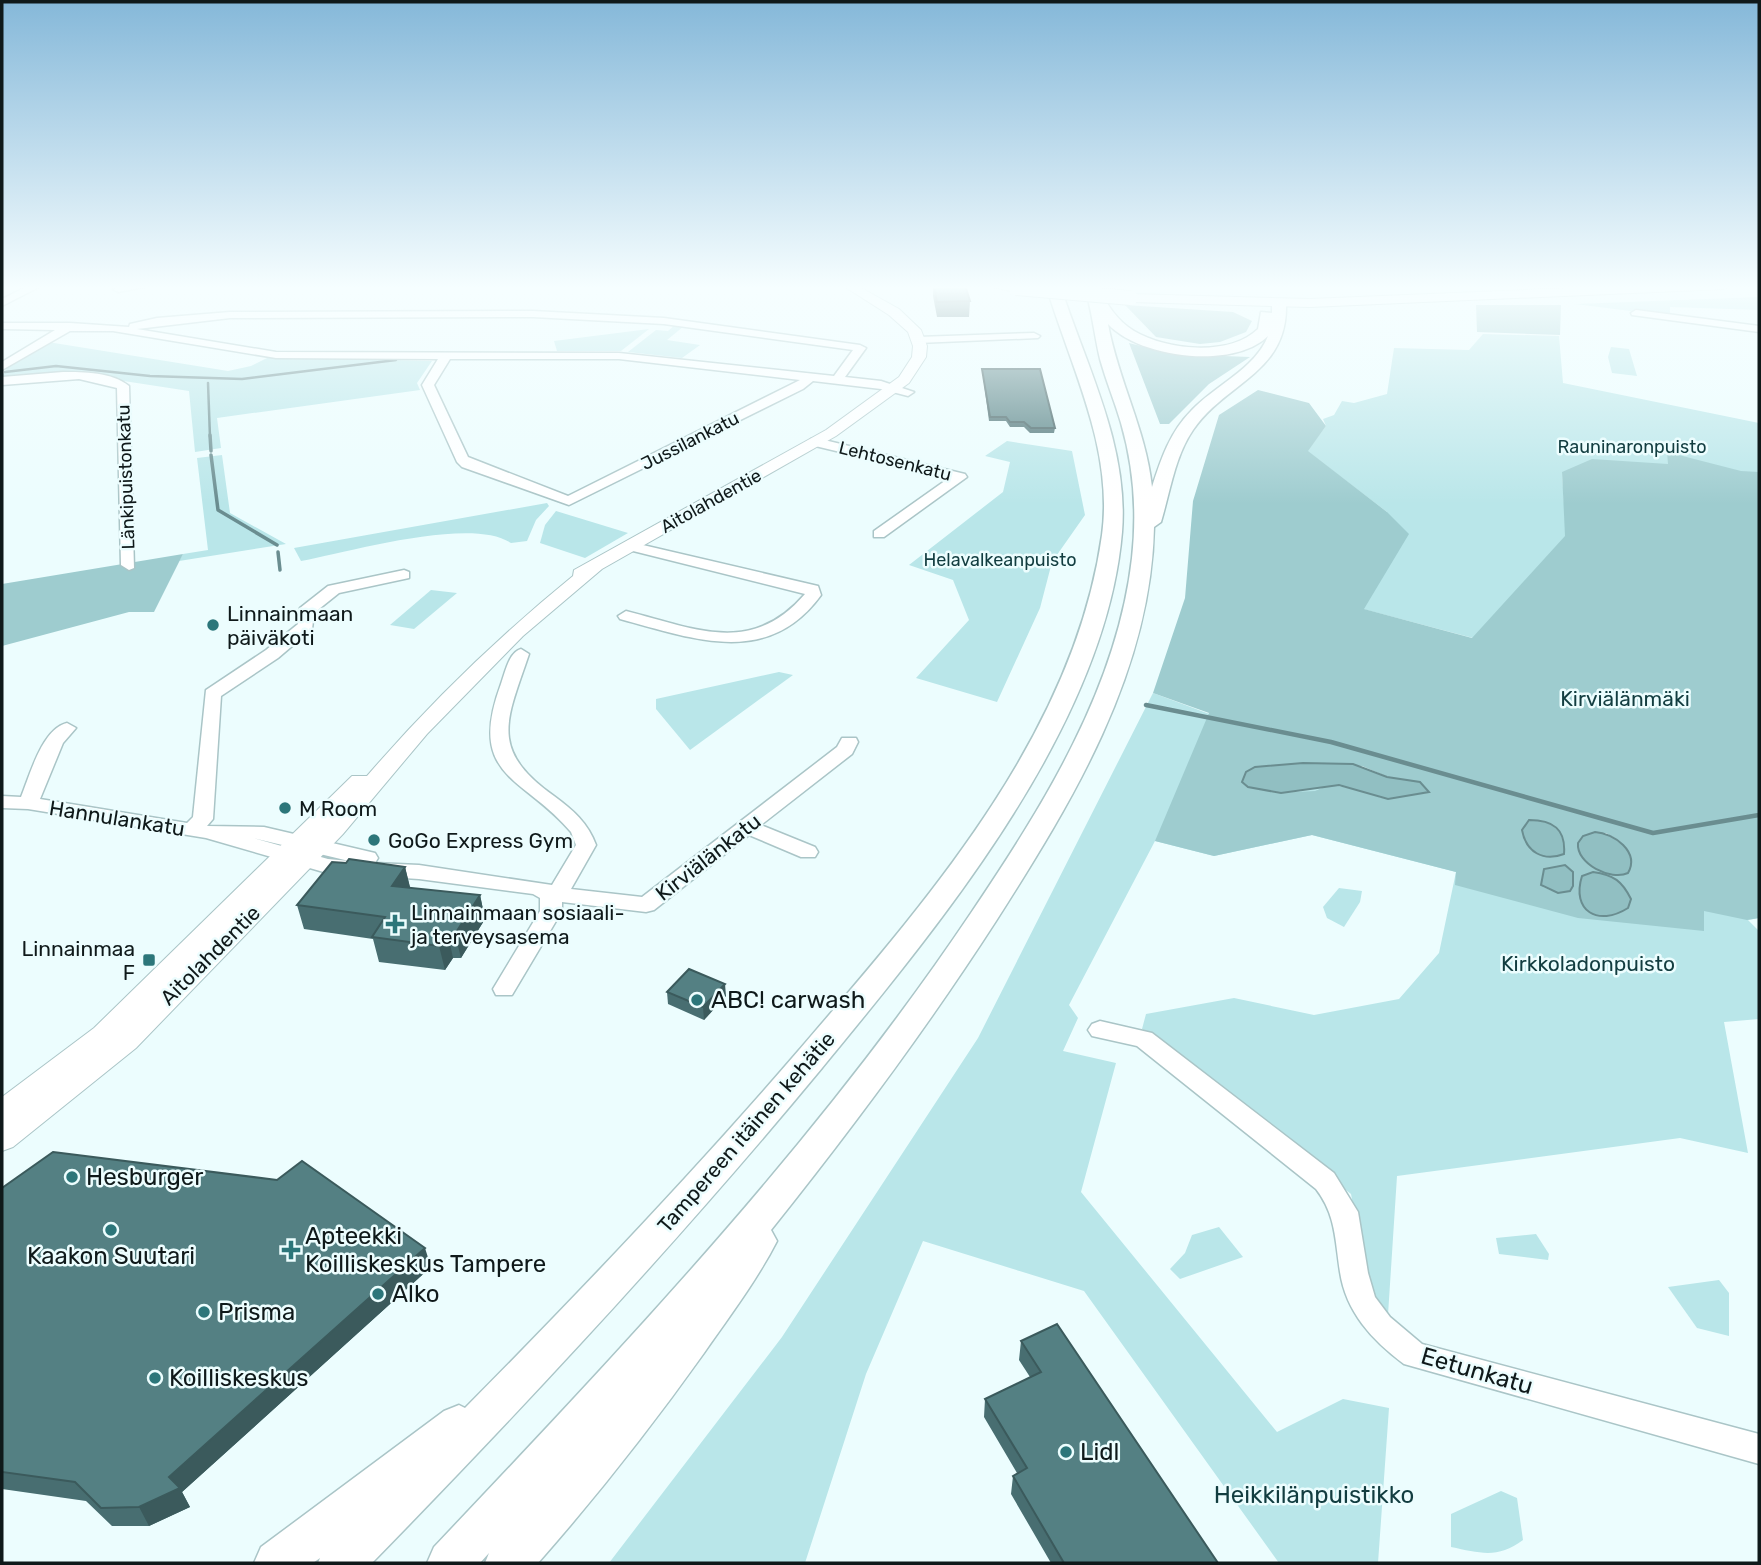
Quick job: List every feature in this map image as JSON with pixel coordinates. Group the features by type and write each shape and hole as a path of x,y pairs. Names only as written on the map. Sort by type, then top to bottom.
{"highway":[{"name":"Tampereen itäinen kehätie","path":"341,1563 538,1365 678,1212 902,946 976,849 1032,757 1070,681 1091,625 1106,570 1113,508 1108,451 1101,420 1078,358"},
{"path":"1108,358 1130,422 1143,479 1144,544"},
{"path":"450,1563 725,1259 816,1149 951,971 1059,793 1088,739 1124,648 1144,544 1178,439 1196,414 1242,376 1258,358"},
{"path":"508,1563 626,1428 728,1288 816,1149"},
{"path":"277,1563 538,1365"}],"main road":[{"name":"Aitolahdentie","path":"2,1112 104,1035 377,782 398,751 516,632 593,569 823,438 903,389 918,358"},
{"path":"930,358 932,363"},
{"name":"Aitolahdentie","path":"2,1139 126,1041 301,851"}],"street":[{"path":"2,367 17,358"},
{"name":"Jussilankatu","path":"445,358 428,385 462,459 477,469 569,501 799,386 809,378"},
{"path":"629,358 809,378 839,382 852,387 903,389"},
{"path":"839,382 854,358"},
{"name":"Länkipuistonkatu","path":"2,381 64,375 115,382 123,386 129,565"},
{"name":"Lehtosenkatu","path":"823,438 960,477 879,534"},
{"path":"626,616 717,638 736,639 778,630 800,612 813,595 812,589 630,547"},
{"path":"200,830 212,694 272,654 306,626 306,611 334,589 404,575"},
{"path":"504,989 551,911 551,894 560,890 586,845 580,827 521,781 503,758 498,737 503,709 521,654"},
{"name":"Hannulankatu","path":"67,728 55,741 28,803 200,830 301,851"},
{"name":"Kirviälänkatu","path":"301,851 365,870 419,872 537,888 551,894 646,905 845,750 849,742"},
{"path":"2,802 28,803"},
{"path":"746,826 808,852"},
{"name":"Eetunkatu","path":"1100,1030 1144,1039 1325,1181 1344,1204 1363,1302 1374,1320 1414,1355 1759,1449"}],"green space":[{"path":"22,358 148,358 228,371 251,366 267,358 432,361 417,383 420,390 217,418 221,448 195,452 189,391 78,374 2,376 8,367"},
{"path":"1135,358 1248,358 1209,384 1169,424 1160,424"},
{"name":"Rauninaronpuisto","path":"1392,358 1561,358 1563,383 1759,423 1759,564 1562,472 1566,536 1473,638 1363,609 1387,512 1307,451 1326,426 1323,419 1334,415 1342,401 1354,403 1387,394"},
{"path":"1608,358 1632,358 1637,376 1612,373"},
{"name":"Kirviälänmäki","path":"1258,390 1309,403 1326,426 1308,451 1387,512 1409,534 1364,609 1472,638 1565,536 1562,472 1592,459 1668,464 1667,452 1741,471 1759,472 1759,918 1747,920 1704,911 1704,931 1578,918 1455,885 1456,872 1312,835 1214,856 1155,841 1209,713 1153,693 1185,598 1193,501 1219,415","holes":["1303,763 1362,766 1426,793 1381,798 1364,790 1329,785 1315,791 1276,793 1251,768","1590,833 1606,833 1618,840 1602,871 1585,861","1565,866 1573,872 1573,886 1552,891 1543,887 1544,869"]},
{"name":"Helavalkeanpuisto","path":"1007,441 1072,451 1085,515 1052,562 1040,608 997,702 916,678 969,620 953,580 909,565 1003,492 1010,462 985,456"},
{"path":"222,455 230,513 286,544 179,561 183,554 208,550 197,458"},
{"path":"547,503 549,506 536,520 527,541 511,543 493,536 440,534 301,561 294,548"},
{"path":"556,511 628,533 585,558 540,543 545,525"},
{"path":"183,554 154,612 129,612 2,646 2,584"},
{"path":"431,590 457,593 414,629 390,625"},
{"path":"779,672 793,675 690,750 656,709 656,699"},
{"path":"1153,693 1759,918 1748,920 1759,931 1759,1019 1724,1022 1748,1153 1680,1138 1397,1176 1388,1315 1371,1298 1351,1194 1142,1029 1146,1014 1234,998 1314,1015 1399,999 1439,953 1456,872 1312,835 1214,856 1155,841 1069,1005 1078,1018 1063,1051 1116,1063 1081,1192 1277,1432 1343,1399 1389,1408 1378,1563 1279,1563 1084,1291 923,1241 866,1374 805,1563 609,1563 782,1337 978,1038"},
{"path":"1339,888 1362,891 1360,902 1344,927 1327,918 1323,907"},
{"path":"1219,1227 1243,1257 1180,1279 1170,1269 1185,1253 1192,1235"},
{"path":"1536,1234 1549,1254 1548,1260 1499,1254 1496,1238"},
{"path":"1719,1280 1729,1293 1729,1336 1697,1328 1668,1287"},
{"path":"1501,1491 1517,1498 1523,1540 1505,1550 1488,1553 1451,1547 1451,1514"}],"shaded area":[{"path":"1303,763 1353,764 1387,777 1420,782 1429,792 1388,799 1339,785 1281,793 1248,787 1242,782 1246,772 1255,767"},
{"path":"1529,820 1545,822 1556,828 1563,838 1564,854 1549,857 1532,849 1522,830"},
{"path":"1595,832 1617,840 1628,851 1631,865 1628,873 1604,873 1583,858 1578,843 1583,836"},
{"path":"1565,865 1573,872 1573,886 1570,891 1558,893 1541,885 1544,869"},
{"path":"1593,872 1607,875 1621,883 1631,899 1628,908 1607,916 1597,915 1584,907 1580,898 1582,876"}],"building":[{"path":"982,369 1040,369 1055,428 1031,428 1024,422 1010,422 1006,417 990,417"},
{"path":"349,859 405,867 392,886 480,895 455,934 448,934 439,946 372,937 385,917 297,905 332,862 346,863"},
{"path":"689,969 725,984 703,1007 667,992"},
{"name":"Koilliskeskus","path":"53,1152 277,1180 302,1161 425,1248 169,1477 180,1488 139,1507 101,1508 75,1482 2,1472 2,1188"},
{"name":"Lidl","path":"1057,1324 1218,1563 1064,1563 1013,1476 1027,1468 985,1399 1041,1372 1021,1341"}],"waterway":[{"path":"5,372 56,366 150,376 242,379 396,360"},
{"path":"208,383 210,437"},
{"path":"210,435 211,451"},
{"path":"211,455 218,510 277,545"},
{"path":"278,552 280,570"},
{"path":"1146,705 1331,742 1653,833 1759,815"}],"place":[{"name":"Linnainmaan päiväkoti","path":"213,625"},
{"name":"M Room","path":"285,808"},
{"name":"GoGo Express Gym","path":"374,840"},
{"name":"Linnainmaan sosiaali- ja terveysasema","path":"395,924"},
{"name":"Linnainmaa F","path":"149,960"},
{"name":"ABC! carwash","path":"697,1000"},
{"name":"Hesburger","path":"72,1177"},
{"name":"Kaakon Suutari","path":"111,1230"},
{"name":"Apteekki Koilliskeskus Tampere","path":"291,1250"},
{"name":"Alko","path":"378,1294"},
{"name":"Prisma","path":"204,1312"},
{"name":"Koilliskeskus","path":"155,1378"},
{"name":"Lidl","path":"1066,1452"}],"park label":[{"name":"Kirkkoladonpuisto","path":"1588,963"},
{"name":"Heikkilänpuistikko","path":"1314,1495"}]}
